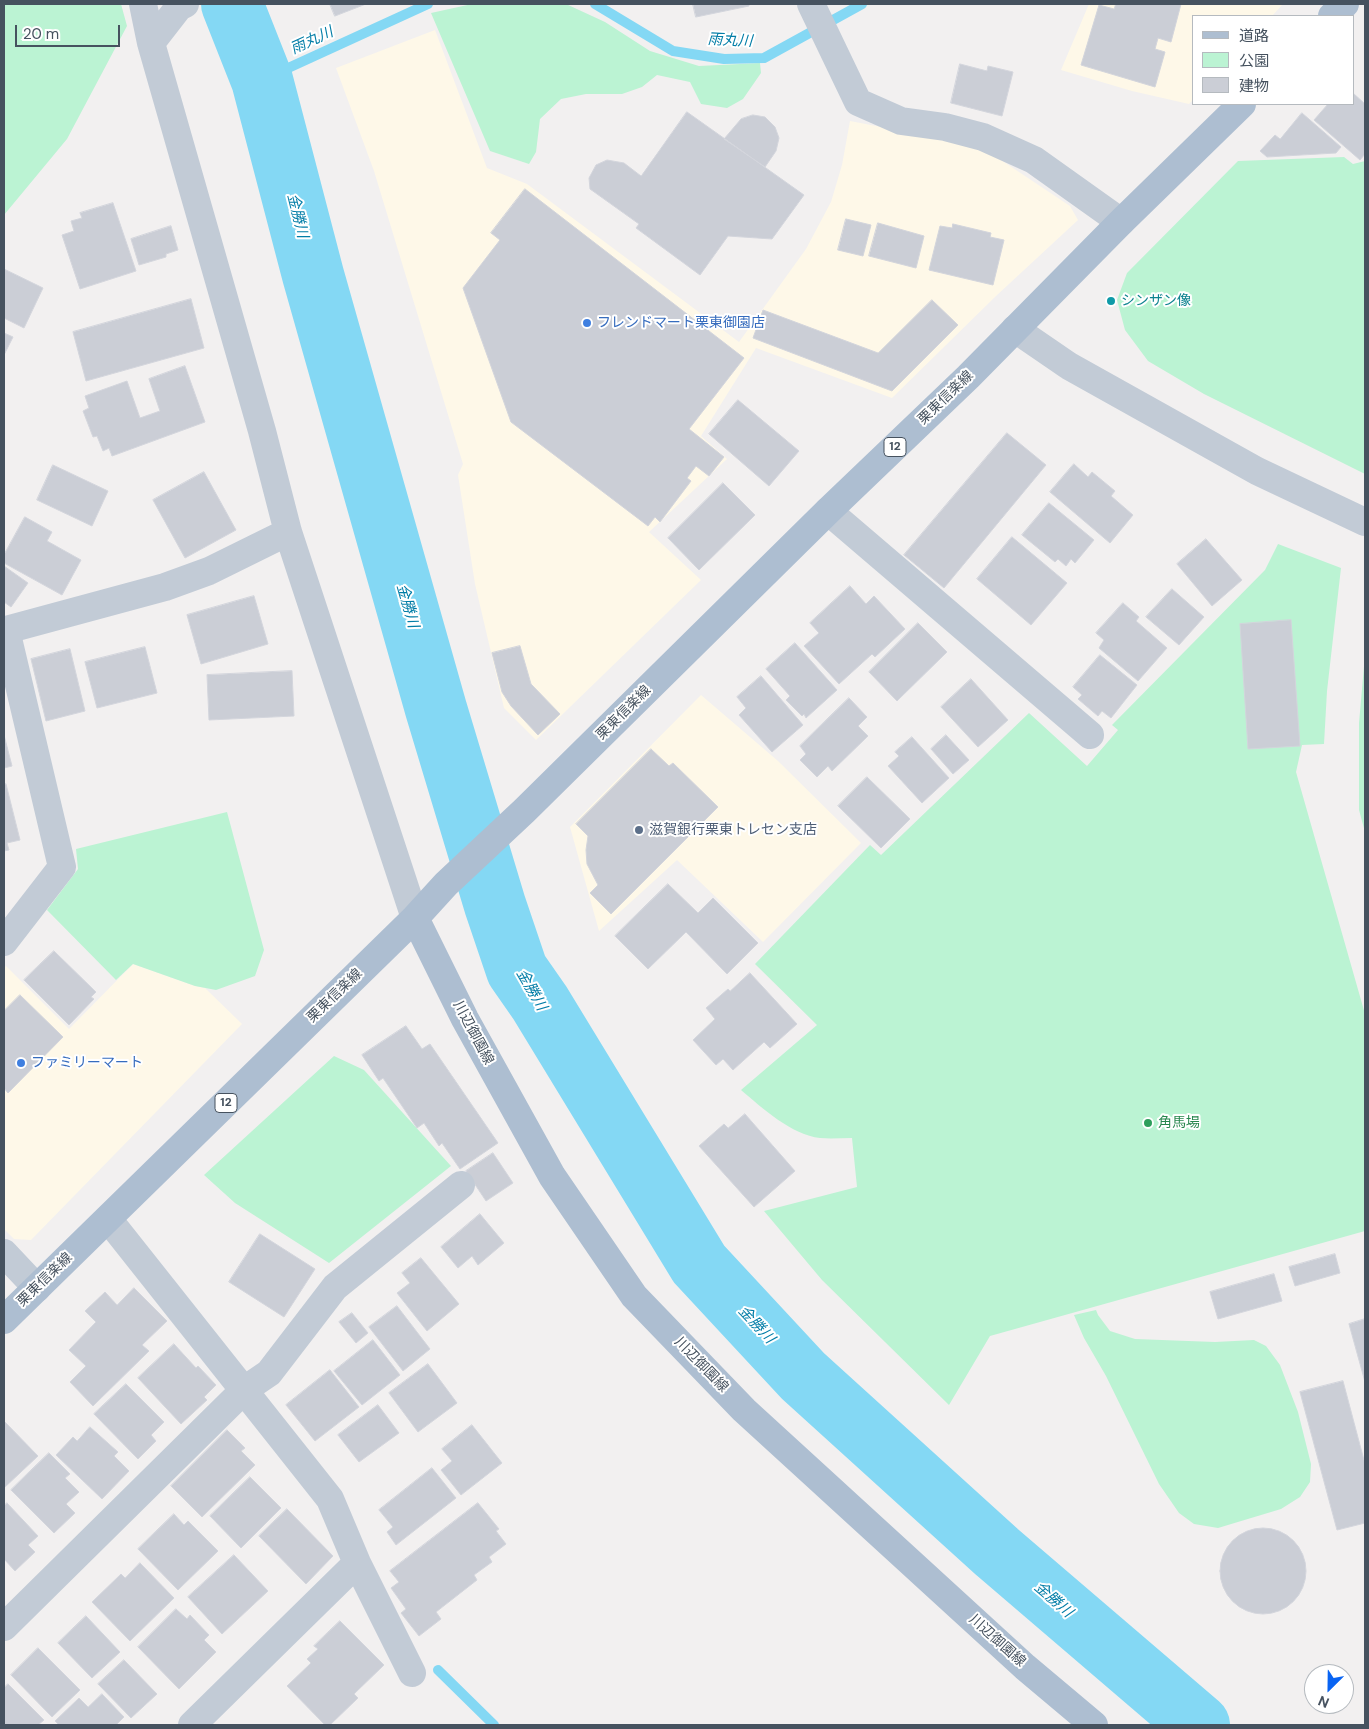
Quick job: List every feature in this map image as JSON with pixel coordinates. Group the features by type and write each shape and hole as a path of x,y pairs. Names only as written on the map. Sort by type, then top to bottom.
{"main road":[{"path":"1333,15 1345,4"},
{"name":"栗東信楽線","path":"4,1320 415,918 446,884 524,812 828,511 961,384 1120,222 1241,105"},
{"name":"川辺御園線","path":"415,918 465,1019 552,1176 634,1296 744,1410 1018,1660 1094,1725"}],"street":[{"path":"143,4 151,43 262,431 288,532 415,918"},
{"path":"151,43 182,5"},
{"path":"814,8 858,102 901,121 945,127 983,137 1000,144 1034,160 1120,222"},
{"path":"1015,329 1069,366 1249,466 1365,522"},
{"path":"828,511 1090,735"},
{"path":"4,942 62,867 6,630 165,587 209,570 288,532"},
{"path":"4,1627 244,1390 269,1373 335,1287 461,1185"},
{"path":"108,1219 330,1499 358,1564 412,1673"},
{"path":"4,1253 37,1288"},
{"path":"192,1725 358,1564"}],"shaded area":[{"path":"1089,4 1283,4 1273,15 1192,15 1192,101 1189,104 1132,91 1061,70"},
{"path":"435,30 487,168 527,184 739,342 806,249 831,202 842,165 850,121 980,146 1070,206 1078,220 996,296 892,398 756,348 701,436 727,459 649,532 701,580 536,740 504,708 475,584 458,475 463,464 374,171 336,68"},
{"path":"701,695 778,761 861,843 763,942 677,860 599,931 570,827"},
{"path":"133,964 205,988 242,1024 31,1240 14,1239 4,1229 4,968 6,966 69,1029"}],"green space":[{"path":"4,4 121,4 127,26 67,139 4,215"},
{"path":"472,4 566,4 605,22 650,51 699,66 760,63 761,73 743,99 727,108 701,104 690,82 657,75 642,87 622,94 586,94 561,99 540,119 536,152 529,164 490,151 431,13"},
{"path":"1344,157 1353,164 1365,161 1365,474 1204,394 1148,361 1125,330 1117,300 1127,273 1238,161"},
{"name":"角馬場","path":"1278,544 1341,568 1327,691 1324,744 1302,745 1296,772 1365,1014 1365,1231 990,1336 949,1405 822,1280 764,1211 857,1187 852,1138 820,1138 799,1132 778,1120 741,1090 817,1025 755,964 870,845 881,855 1029,713 1087,766 1118,730 1112,725 1265,570"},
{"path":"1365,655 1365,832 1359,810 1359,723"},
{"path":"227,812 264,950 255,976 216,990 195,986 133,964 116,980 47,910 78,869 76,849"},
{"path":"334,1056 364,1070 451,1166 329,1263 235,1203 204,1175"},
{"path":"1096,1310 1110,1331 1135,1339 1215,1342 1254,1340 1266,1346 1280,1365 1298,1412 1311,1464 1310,1482 1300,1497 1281,1509 1218,1528 1194,1524 1179,1513 1159,1484 1074,1315"}],"building":[{"path":"330,4 366,4 335,16"},
{"path":"693,4 749,4 749,6 696,17"},
{"path":"1116,4 1181,4 1171,42 1158,38 1155,49 1165,52 1155,87 1081,65 1099,5 1114,9"},
{"path":"960,64 987,71 988,66 1013,72 1002,116 951,103"},
{"path":"1354,94 1365,104 1365,154 1360,160 1314,120 1327,105 1354,105"},
{"path":"687,112 804,195 772,239 728,236 700,275 636,228 639,224 590,189 589,178 596,165 607,160 624,163 641,176"},
{"path":"1302,113 1341,147 1336,153 1267,157 1260,151 1275,135 1280,139"},
{"path":"753,115 765,117 775,127 779,138 776,151 765,167 724,139 741,119"},
{"name":"フレンドマート栗東御園店","path":"525,189 744,358 689,429 724,457 709,476 696,466 687,478 691,481 660,522 655,517 648,526 511,422 463,288 500,240 491,233"},
{"path":"113,203 136,271 80,289 62,235 74,231 71,221 82,218 80,213"},
{"path":"846,219 871,225 863,256 838,250"},
{"path":"878,223 924,236 916,268 869,256"},
{"path":"953,224 991,233 990,237 1004,240 993,285 929,270 940,226 952,228"},
{"path":"171,226 178,250 166,254 166,257 139,265 131,239"},
{"path":"4,269 43,288 24,328 4,318"},
{"path":"191,299 204,348 86,381 73,332"},
{"path":"932,300 958,325 892,391 753,338 763,310 878,353"},
{"path":"4,333 13,337 4,355"},
{"path":"185,366 205,422 112,456 109,448 103,451 97,436 93,437 83,411 89,408 85,396 127,381 140,418 160,411 149,379"},
{"path":"738,400 799,451 769,486 709,434"},
{"path":"1007,433 1046,465 944,588 904,555"},
{"path":"1074,464 1088,477 1092,472 1115,491 1111,496 1133,515 1110,543 1050,492"},
{"path":"53,465 108,491 92,526 37,500"},
{"path":"204,472 236,530 185,558 153,500"},
{"path":"723,483 755,515 699,570 668,538"},
{"path":"1049,503 1094,540 1075,563 1071,559 1066,566 1058,559 1055,562 1022,535"},
{"path":"25,517 52,532 47,541 81,560 62,595 4,563 4,555"},
{"path":"1012,537 1067,583 1031,625 977,579"},
{"path":"1206,539 1242,580 1212,606 1177,564"},
{"path":"4,566 28,583 11,607 4,602"},
{"path":"850,586 866,604 874,596 905,629 875,657 872,654 839,684 804,646 819,633 810,623"},
{"path":"1172,589 1204,617 1179,645 1146,617"},
{"path":"254,596 268,644 201,664 187,615"},
{"path":"1123,603 1139,617 1136,621 1167,648 1138,681 1099,648 1104,640 1096,633"},
{"path":"1291,620 1300,746 1248,749 1240,624"},
{"path":"918,623 947,652 897,701 869,672"},
{"path":"795,643 837,690 806,718 804,714 802,716 786,700 790,696 766,669"},
{"path":"520,646 531,684 560,714 538,735 511,706 502,692 492,653"},
{"path":"145,647 157,693 97,708 85,662"},
{"path":"70,649 85,711 46,721 31,659"},
{"path":"1100,655 1137,685 1111,718 1102,711 1098,716 1078,699 1082,695 1073,687"},
{"path":"292,671 294,716 209,720 207,675"},
{"path":"761,676 803,725 772,752 739,715 746,708 737,697"},
{"path":"971,679 1008,720 978,747 941,707"},
{"path":"849,698 867,717 858,726 868,736 832,771 828,766 817,777 800,760 806,754 800,746"},
{"path":"4,735 12,766 4,768"},
{"path":"946,735 969,760 953,774 931,749"},
{"path":"912,737 949,778 922,803 888,766 899,756 895,752"},
{"name":"滋賀銀行栗東トレセン支店","path":"651,749 669,766 673,763 718,807 611,914 590,893 598,885 587,864 588,836 576,824"},
{"path":"867,777 910,819 881,848 838,806"},
{"path":"6,784 20,840 7,843 9,850 4,851 4,785"},
{"path":"668,884 698,913 713,898 758,943 727,974 686,932 648,969 615,936"},
{"path":"54,951 96,992 91,997 94,999 69,1025 24,980"},
{"path":"750,973 797,1024 770,1048 764,1042 733,1070 723,1059 716,1065 693,1040 715,1019 706,1008 728,989 730,991"},
{"name":"ファミリーマート","path":"20,995 63,1037 8,1093 4,1088 4,1011"},
{"path":"406,1026 422,1049 430,1044 498,1143 460,1169 442,1143 439,1146 424,1123 417,1128 383,1078 379,1081 362,1055"},
{"path":"745,1114 795,1171 754,1207 699,1146 724,1124 728,1128"},
{"path":"493,1153 513,1183 486,1201 466,1171"},
{"path":"480,1214 504,1243 478,1265 472,1256 458,1268 441,1247"},
{"path":"260,1234 315,1269 284,1317 229,1282"},
{"path":"1335,1254 1340,1273 1295,1286 1289,1267"},
{"path":"421,1258 459,1304 427,1331 397,1293 410,1283 402,1273"},
{"path":"1274,1274 1282,1301 1218,1319 1210,1292"},
{"path":"134,1288 167,1321 142,1345 149,1351 93,1406 70,1382 86,1366 69,1350 96,1322 85,1311 105,1292 117,1305"},
{"path":"397,1306 430,1349 403,1371 369,1327"},
{"path":"352,1313 368,1333 356,1343 339,1322"},
{"path":"1365,1319 1365,1382 1349,1324"},
{"path":"373,1340 400,1375 362,1405 334,1371"},
{"path":"174,1344 196,1368 198,1366 216,1385 204,1397 207,1400 181,1424 138,1378"},
{"path":"428,1364 457,1403 418,1432 389,1393"},
{"path":"330,1370 359,1407 315,1441 286,1405"},
{"path":"1343,1381 1365,1464 1365,1523 1337,1530 1300,1392"},
{"path":"126,1384 164,1422 151,1435 156,1441 138,1459 94,1414"},
{"path":"378,1405 399,1433 359,1462 338,1435"},
{"path":"4,1421 38,1456 4,1488"},
{"path":"472,1425 502,1463 461,1495 441,1470 452,1461 442,1449"},
{"path":"90,1427 118,1452 114,1456 129,1471 102,1499 56,1455 73,1437 77,1441"},
{"path":"227,1430 245,1448 241,1451 255,1465 202,1517 171,1486"},
{"path":"49,1453 70,1474 65,1478 79,1492 66,1504 75,1513 54,1533 11,1490"},
{"path":"432,1468 456,1498 396,1545 387,1532 393,1527 379,1510"},
{"path":"250,1477 281,1508 241,1548 210,1516"},
{"path":"7,1503 38,1536 28,1545 35,1552 15,1571 4,1559 4,1506"},
{"path":"478,1503 499,1529 496,1531 506,1544 489,1557 492,1562 474,1575 477,1580 436,1612 441,1619 419,1636 401,1613 406,1609 391,1588 399,1582 390,1571"},
{"path":"287,1509 333,1556 306,1584 259,1536"},
{"path":"174,1514 184,1525 188,1521 218,1551 178,1590 138,1549"},
{"path":"1263,1528 1287,1535 1299,1547 1306,1571 1299,1595 1287,1607 1263,1614 1239,1607 1227,1595 1220,1571 1227,1547 1239,1535"},
{"path":"234,1555 268,1591 222,1634 188,1597"},
{"path":"140,1563 174,1598 130,1641 92,1602 121,1574 125,1578"},
{"path":"176,1609 187,1619 190,1615 209,1635 204,1640 216,1652 179,1689 138,1647"},
{"path":"86,1616 120,1652 92,1678 58,1643"},
{"path":"340,1621 384,1665 354,1694 358,1698 330,1725 325,1725 287,1686 311,1663 307,1659 318,1649 314,1646"},
{"path":"38,1648 80,1690 52,1717 11,1675"},
{"path":"124,1660 157,1694 131,1718 98,1684"},
{"path":"8,1684 44,1720 38,1725 4,1725 4,1688"},
{"path":"102,1694 124,1717 116,1725 59,1725 55,1721 79,1698 88,1707"}],"waterway":[{"name":"金勝川","path":"232,4 262,80 313,275 436,709 495,905 517,970 540,1003 699,1264 803,1376 997,1552 1199,1725"},
{"name":"雨丸川","path":"262,80 428,4"},
{"name":"雨丸川","path":"595,4 673,51 724,59 764,58 862,4"},
{"path":"438,1670 494,1725"}],"place":[{"name":"シンザン像","path":"1111,301"},
{"name":"フレンドマート栗東御園店","path":"587,323"},
{"name":"滋賀銀行栗東トレセン支店","path":"639,830"},
{"name":"ファミリーマート","path":"21,1063"},
{"name":"角馬場","path":"1148,1123"}]}
